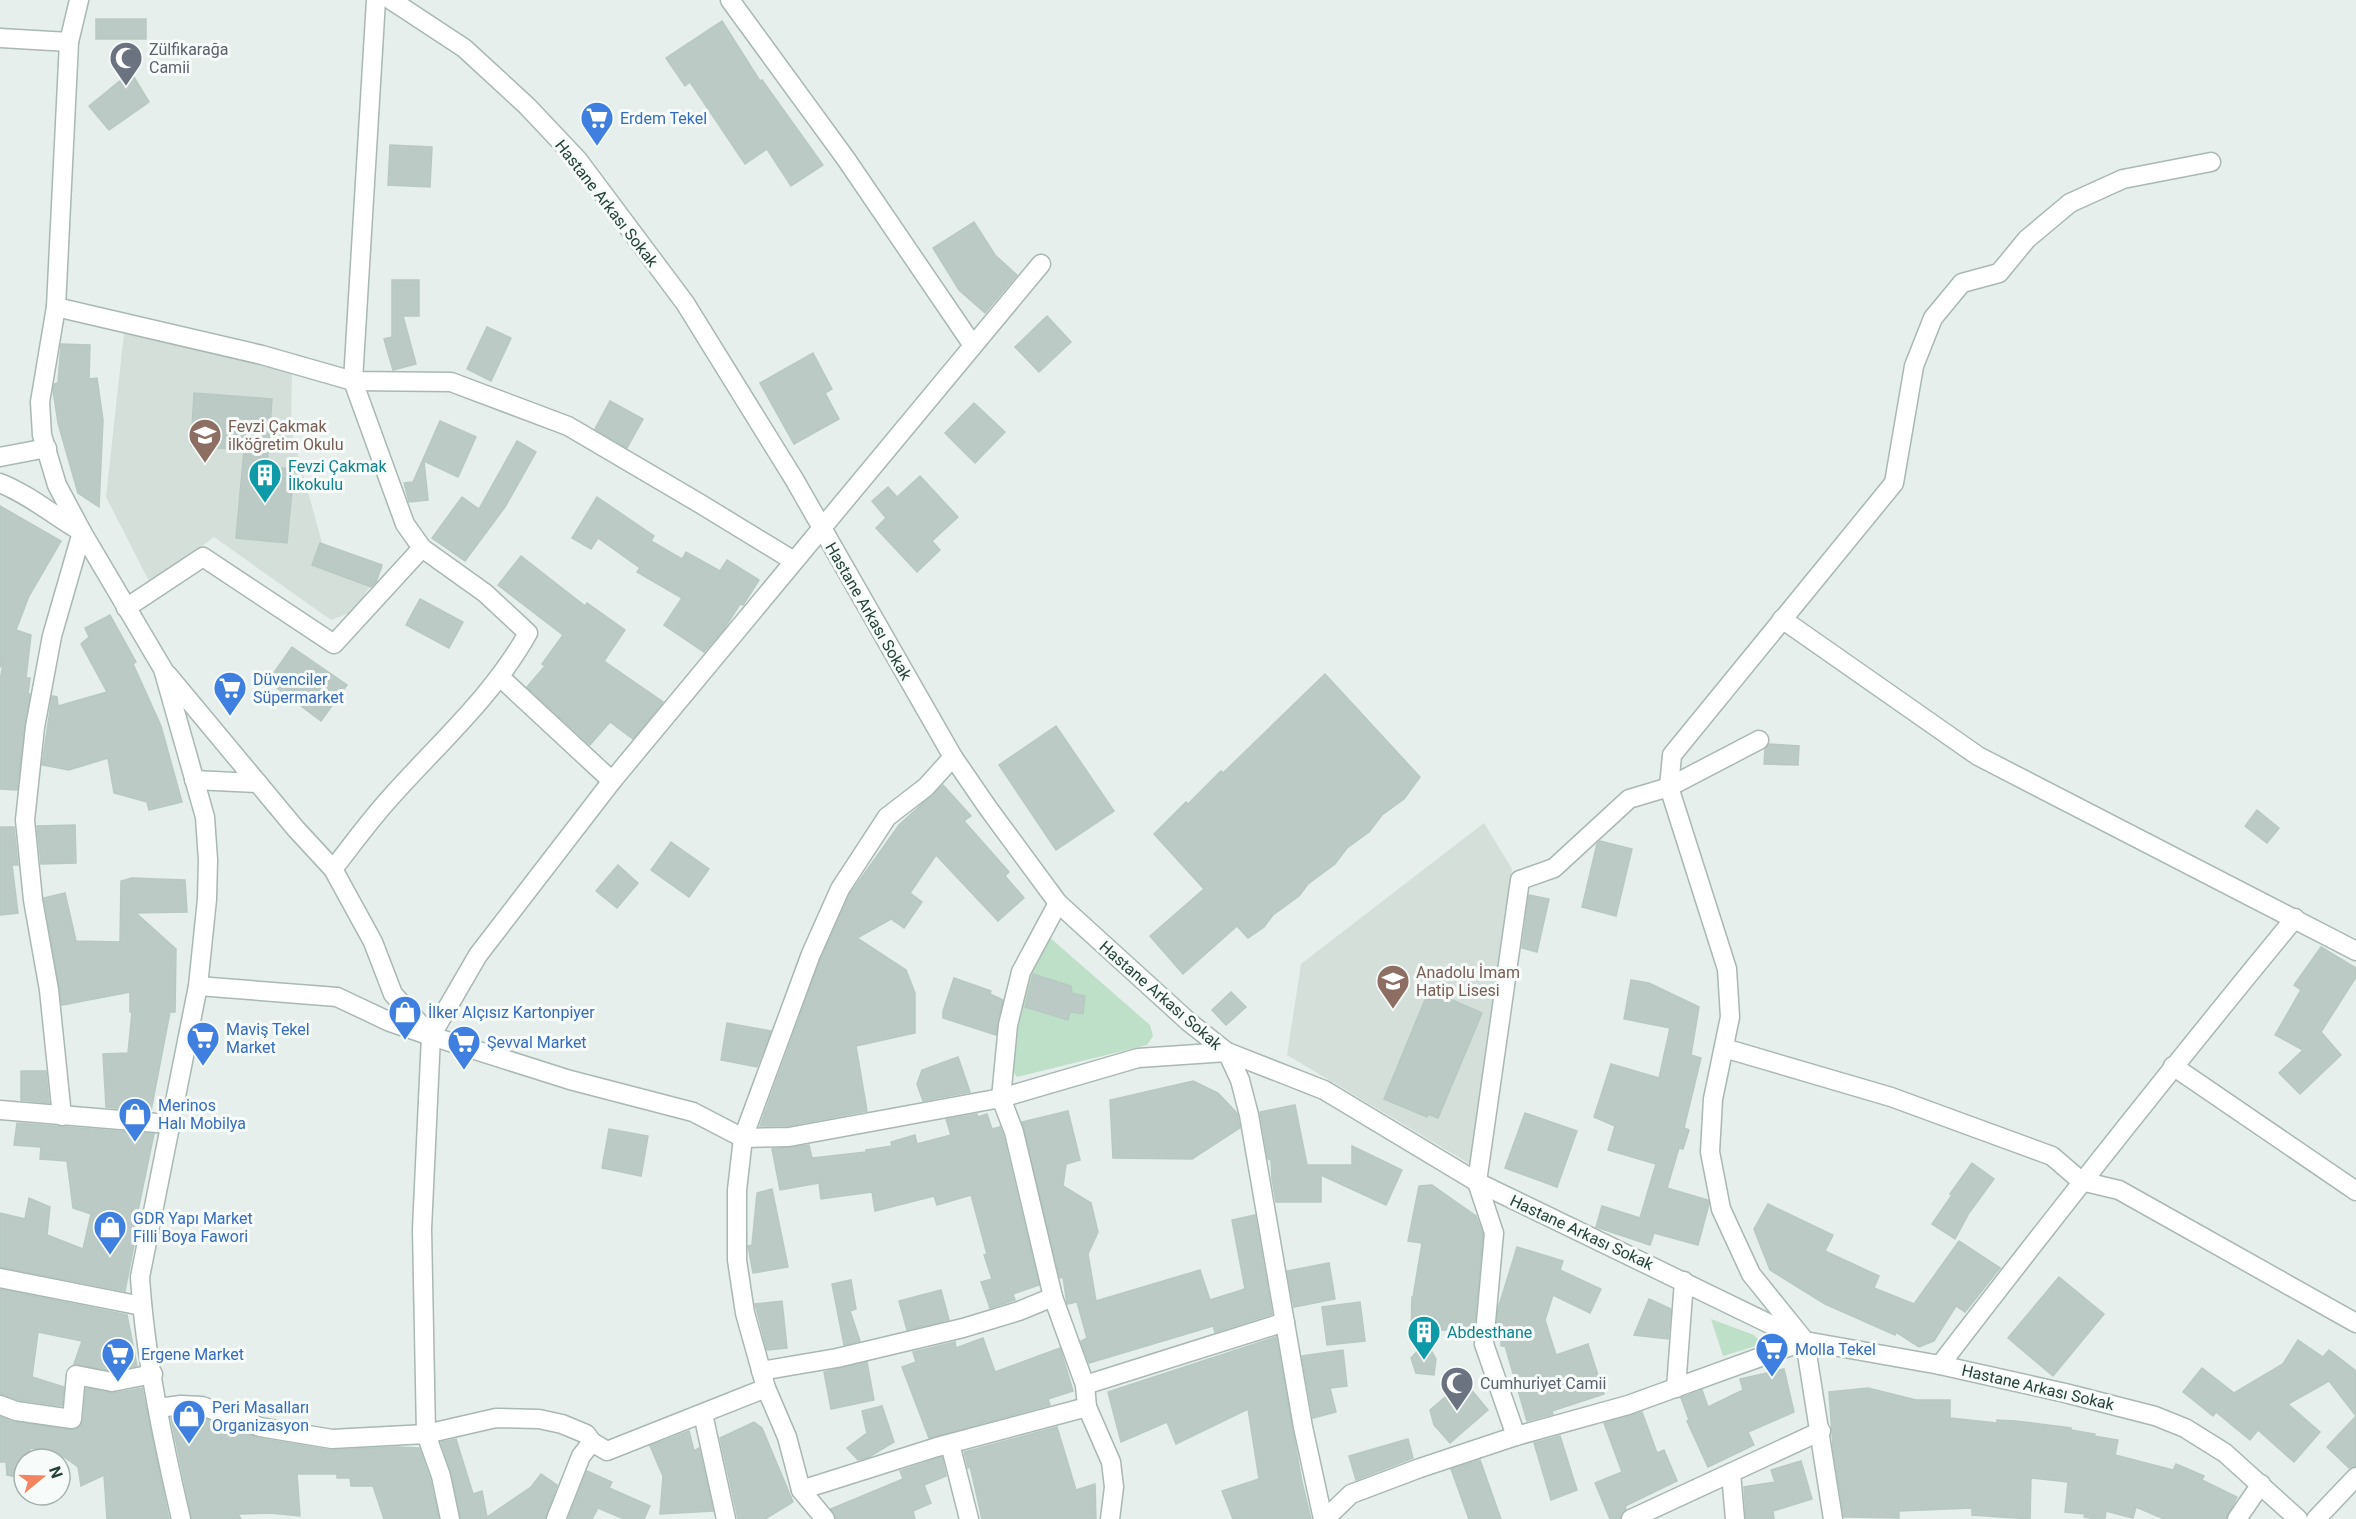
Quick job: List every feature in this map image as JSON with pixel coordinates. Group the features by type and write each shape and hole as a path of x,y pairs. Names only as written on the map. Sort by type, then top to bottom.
{"street":[{"path":"79,0 69,42 56,307 40,402 40,421 57,485 163,669 296,829 333,869 373,942 393,994 431,1036"},
{"path":"333,869 389,799 500,677 514,659 528,633 485,594 422,548 405,524 353,381 376,0"},
{"name":"Hastane Arkası Sokak","path":"391,0 464,48 527,106 578,160 685,303 794,479 821,530 953,757 988,808 1058,903 1190,1023 1227,1052 1324,1090 1477,1182 1805,1341 1940,1365 2155,1416 2205,1439 2261,1484 2298,1519"},
{"path":"730,0 846,159 972,344"},
{"path":"0,38 69,42"},
{"path":"1833,1519 1821,1431 1805,1341 1750,1274 1721,1209 1710,1152 1713,1099 1730,1017 1727,969 1669,788 1672,755 1894,483 1914,366 1934,318 1962,283 1999,273 2027,239 2070,203 2123,179 2211,162"},
{"path":"450,1519 441,1476 426,1434 422,1229 431,1036 478,955 612,781 972,344 1041,264"},
{"path":"56,307 262,355 353,381 451,382 568,426 794,561"},
{"path":"0,457 47,448"},
{"path":"0,483 29,496 56,517 82,532"},
{"path":"62,1116 49,990 33,900 25,820 35,727 51,636 82,532"},
{"path":"126,608 203,557 334,644 422,548"},
{"path":"1782,619 1978,756 2356,951"},
{"path":"163,669 205,817 208,860 207,899 198,986 140,1277 141,1306 158,1408 181,1519"},
{"path":"500,677 612,781"},
{"path":"1516,1436 1485,1344 1494,1233 1477,1182 1520,880 1554,868 1629,799 1669,788 1759,740"},
{"path":"825,1519 801,1490 787,1437 766,1388 745,1313 737,1260 737,1190 743,1138 811,954 840,889 887,817 926,787 953,757"},
{"path":"194,780 258,783"},
{"path":"1058,903 1021,972 1008,1025 1001,1098 1014,1131 1053,1297 1085,1385 1087,1407 1111,1462 1114,1486 1110,1519"},
{"path":"1940,1365 2081,1181 2295,918"},
{"path":"198,986 337,997 390,1022 431,1036 570,1080 693,1112 743,1138 789,1137 1001,1098 1138,1058 1227,1052 1240,1080 1249,1115 1303,1427 1324,1519 1351,1494 1420,1468 1516,1436 1628,1405 1805,1341"},
{"path":"1724,1048 1891,1097 2052,1156 2081,1181 2119,1190 2356,1323"},
{"path":"2173,1066 2356,1191"},
{"path":"0,1110 169,1124"},
{"path":"0,1278 141,1306"},
{"path":"1676,1388 1684,1281"},
{"path":"761,1371 837,1358 963,1328 1019,1311 1053,1297"},
{"path":"1085,1385 1285,1322"},
{"path":"0,1405 16,1411 72,1419 76,1375 112,1382 153,1374"},
{"path":"158,1408 181,1405 202,1406 260,1427 332,1438 426,1434 496,1418 520,1418 562,1424 586,1434 592,1442 607,1451 766,1388"},
{"path":"801,1490 950,1444 1087,1407"},
{"path":"703,1414 726,1519"},
{"path":"1631,1519 1821,1431"},
{"path":"556,1519 581,1456 592,1442"},
{"path":"950,1444 969,1519"},
{"path":"1731,1473 1735,1519"},
{"path":"2316,1519 2356,1477"},
{"path":"2237,1519 2261,1484"}],"shaded area":[{"name":"Fevzi Çakmak ilköğretim Okulu","path":"124,333 292,368 291,430 324,550 383,568 352,612 331,620 214,537 151,585 106,497"},
{"name":"Anadolu İmam Hatip Lisesi","path":"1484,823 1512,869 1470,1164 1287,1055 1301,964"}],"green space":[{"path":"1048,936 1150,1025 1153,1036 1147,1045 1017,1077 1013,1072 1020,1010 1031,973"},
{"path":"1711,1319 1754,1335 1758,1339 1756,1346 1723,1356"}],"building":[{"path":"96,19 146,19 146,39 96,39"},
{"path":"722,21 760,81 762,80 823,165 791,186 767,149 745,164 690,82 685,86 666,58"},
{"name":"Zülfikarağa Camii","path":"131,72 149,102 109,130 89,106"},
{"path":"390,145 432,147 430,187 388,185"},
{"path":"974,222 995,255 1017,275 985,313 959,290 933,248"},
{"path":"392,280 419,280 419,316 403,316 416,364 393,370 384,339 392,337"},
{"path":"1047,316 1071,342 1039,372 1015,347"},
{"path":"487,327 511,338 491,381 467,369"},
{"path":"61,344 90,345 89,379 97,378 103,420 99,507 78,493 58,423 53,390 54,384 58,383"},
{"path":"813,353 832,389 825,393 839,419 794,444 760,383"},
{"path":"194,393 272,399 267,467 294,469 287,543 236,538 244,450 191,446"},
{"path":"610,401 643,419 627,448 595,429"},
{"path":"974,403 1005,432 975,463 945,433"},
{"path":"440,421 476,437 458,477 424,461 428,500 409,502 404,483 413,482"},
{"path":"517,441 536,452 505,507 465,561 432,538 462,497 479,509"},
{"path":"920,476 958,517 932,541 940,550 917,572 876,528 886,518 872,501 888,487 897,497"},
{"path":"597,497 654,536 651,541 682,559 686,552 720,571 727,560 759,580 743,605 740,604 724,629 704,652 664,625 682,598 637,572 640,568 598,538 591,549 572,538"},
{"path":"0,506 61,541 29,596 16,630 31,635 26,678 30,678 28,694 30,694 17,790 0,789 0,681 3,663 0,667"},
{"path":"320,543 382,565 376,582 371,587 312,565"},
{"path":"521,556 585,606 587,603 625,630 604,661 663,702 633,739 610,722 590,745 527,687 545,666 542,664 563,635 498,585"},
{"path":"420,599 463,622 449,648 406,625"},
{"path":"110,615 136,662 133,664 161,726 182,802 149,810 147,802 114,793 108,758 69,770 42,765 52,696 57,697 58,706 107,692 81,644 89,637 85,628"},
{"path":"292,647 347,685 321,721 268,681"},
{"path":"1325,674 1420,777 1404,799 1382,815 1369,832 1347,848 1335,864 1308,884 1299,896 1273,915 1264,927 1248,938 1237,926 1183,974 1150,936 1204,889 1154,834 1221,771 1223,773"},
{"path":"1056,726 1114,811 1056,850 999,765"},
{"path":"1769,744 1799,746 1798,765 1764,764 1765,749"},
{"path":"943,785 971,816 964,821 1009,872 1005,876 1024,898 998,921 936,855 910,893 922,902 904,928 891,919 857,938 906,970 915,993 915,1033 856,1046 867,1111 788,1126 760,1126 821,958 850,894 899,825"},
{"path":"2257,810 2279,828 2267,843 2245,826"},
{"path":"75,825 76,863 41,864 37,826"},
{"path":"0,827 14,827 18,865 12,865 18,913 0,915"},
{"path":"1600,841 1632,849 1616,916 1582,907 1597,844"},
{"path":"671,842 709,869 689,897 651,870"},
{"path":"618,865 638,883 617,908 596,891"},
{"path":"132,878 185,880 187,912 136,913 176,949 175,1012 170,1012 151,1111 106,1107 103,1054 128,1053 132,1012 130,1012 130,992 62,1005 44,898 65,893 76,941 120,942 121,881"},
{"path":"1529,895 1549,899 1537,952 1522,948"},
{"path":"2321,947 2356,968 2356,977 2321,1032 2341,1055 2300,1094 2279,1073 2303,1050 2275,1035 2301,990 2294,985"},
{"path":"1033,974 1071,986 1072,993 1085,996 1083,1014 1070,1012 1068,1020 1025,1007"},
{"path":"954,978 991,991 990,994 1003,1000 996,1035 943,1018 943,1011"},
{"path":"1631,980 1649,983 1699,1007 1691,1055 1701,1058 1684,1128 1689,1130 1683,1149 1679,1148 1667,1188 1708,1200 1709,1204 1698,1245 1654,1233 1650,1245 1596,1227 1602,1206 1640,1218 1656,1164 1608,1150 1615,1126 1594,1117 1611,1064 1659,1078 1670,1028 1624,1019"},
{"name":"Anadolu İmam Hatip Lisesi","path":"1429,990 1482,1013 1438,1118 1428,1114 1427,1117 1384,1099"},
{"path":"1231,992 1246,1007 1226,1025 1212,1010"},
{"path":"727,1023 771,1031 757,1067 721,1060"},
{"path":"958,1057 970,1092 923,1101 917,1084 922,1070"},
{"path":"21,1071 46,1071 49,1103 21,1100"},
{"path":"1193,1081 1218,1093 1237,1113 1240,1128 1192,1159 1113,1158 1110,1100"},
{"path":"1295,1105 1307,1165 1352,1165 1352,1146 1402,1170 1386,1205 1321,1175 1321,1202 1276,1202 1271,1160 1268,1159 1260,1112"},
{"path":"1068,1111 1080,1160 1066,1164 1063,1186 1091,1203 1098,1232 1088,1254 1096,1301 1200,1270 1210,1300 1245,1289 1232,1220 1255,1215 1272,1314 1215,1332 1213,1326 1089,1363 1081,1341 1087,1338 1077,1302 1067,1304 1063,1277 1060,1278 1022,1122"},
{"path":"1525,1113 1577,1131 1557,1187 1505,1168"},
{"path":"977,1114 978,1117 987,1114 992,1129 1000,1127 1003,1135 1039,1285 1013,1294 1015,1300 990,1308 981,1282 992,1279 984,1255 987,1254 971,1195 937,1205 934,1196 875,1211 872,1192 821,1199 819,1183 780,1190 772,1149 809,1145 812,1158 866,1152 866,1150 892,1146 891,1142 915,1135 917,1144 951,1135 946,1119"},
{"path":"17,1123 154,1134 131,1244 134,1245 125,1291 0,1267 0,1213 25,1219 29,1198 50,1207 47,1235 83,1249 91,1214 73,1208 67,1161 40,1159 41,1147 14,1145"},
{"path":"609,1129 648,1136 641,1176 602,1168"},
{"path":"1972,1163 1994,1179 1969,1213 1955,1239 1932,1224"},
{"path":"1432,1185 1476,1216 1483,1234 1474,1331 1411,1329 1412,1297 1422,1243 1408,1241 1419,1186"},
{"path":"772,1189 788,1267 753,1273 748,1246 752,1245 757,1193"},
{"path":"1768,1204 1833,1235 1825,1251 1879,1276 1874,1288 1914,1304 1959,1241 2000,1268 1965,1312 1956,1306 1934,1341 1919,1347 1896,1332 1895,1335 1825,1304 1770,1270 1754,1229"},
{"path":"1517,1247 1563,1261 1560,1270 1601,1289 1590,1313 1553,1295 1545,1320 1556,1355 1588,1344 1604,1394 1552,1411 1553,1414 1527,1421 1505,1346 1501,1346 1501,1331 1496,1331 1498,1309"},
{"path":"1329,1263 1335,1299 1294,1307 1287,1271"},
{"path":"2059,1277 2104,1314 2053,1376 2008,1338"},
{"path":"851,1280 856,1309 850,1311 860,1341 844,1345 832,1284"},
{"path":"0,1289 127,1315 137,1366 112,1371 74,1364 82,1341 38,1332 32,1377 64,1387 62,1406 19,1400 0,1394"},
{"path":"941,1290 949,1320 907,1330 899,1301"},
{"path":"1649,1299 1671,1309 1668,1339 1634,1335"},
{"path":"782,1301 787,1348 767,1350 755,1304"},
{"path":"1360,1302 1365,1341 1327,1345 1322,1307"},
{"path":"1276,1337 1302,1482 1311,1519 1233,1519 1222,1491 1259,1479 1248,1409 1176,1444 1167,1422 1121,1442 1108,1392"},
{"path":"983,1338 995,1372 1060,1348 1073,1391 1048,1399 1050,1405 929,1438 902,1367 916,1362 913,1352 955,1342 956,1348"},
{"path":"2298,1340 2323,1357 2329,1350 2356,1371 2356,1416 2329,1381 2288,1404 2320,1432 2294,1462 2258,1430 2250,1440 2216,1412 2213,1416 2183,1392 2202,1368 2234,1393 2283,1364"},
{"name":"Abdesthane","path":"1426,1342 1436,1359 1434,1375 1416,1373 1411,1358"},
{"path":"1343,1350 1347,1386 1330,1388 1336,1412 1313,1418 1302,1356"},
{"path":"867,1362 874,1400 831,1409 824,1372"},
{"path":"1784,1369 1794,1412 1748,1432 1754,1445 1708,1467 1687,1421 1689,1420 1681,1398 1702,1390 1708,1407 1743,1390 1740,1379"},
{"name":"Cumhuriyet Camii","path":"1464,1381 1488,1410 1450,1443 1434,1425 1430,1410"},
{"path":"86,1388 114,1393 142,1388 169,1519 107,1519 104,1475 81,1486 78,1467 72,1463 72,1447 12,1447 12,1476 7,1475 6,1462 0,1462 0,1417 14,1422 76,1430 83,1421"},
{"path":"1868,1388 1916,1400 1950,1400 1950,1418 1997,1423 1997,1420 2016,1421 2071,1428 2071,1430 2095,1434 2094,1436 2118,1440 2115,1455 2173,1470 2176,1464 2204,1476 2202,1480 2237,1497 2226,1519 2164,1519 2136,1507 2133,1518 2106,1511 2105,1519 2095,1519 2084,1517 2085,1514 2065,1512 2068,1482 2031,1478 2030,1519 1972,1515 1972,1508 1899,1511 1899,1518 1844,1517 1833,1448 1829,1392"},
{"path":"882,1406 894,1442 869,1457 858,1460 847,1448 867,1433 862,1411"},
{"path":"1642,1412 1657,1453 1664,1450 1677,1481 1625,1506 1626,1509 1620,1519 1610,1519 1595,1483 1622,1472 1604,1423"},
{"path":"2356,1416 2356,1466 2349,1468 2327,1447"},
{"path":"200,1417 258,1438 330,1450 419,1448 430,1479 439,1519 384,1519 373,1486 351,1486 350,1478 337,1478 337,1474 297,1474 300,1516 270,1513 238,1514 241,1519 192,1519 171,1418"},
{"path":"754,1422 762,1428 793,1502 765,1519 738,1519 720,1438"},
{"path":"1057,1427 1076,1490 1095,1484 1096,1519 982,1519 970,1466 968,1468 964,1452"},
{"path":"689,1431 694,1451 699,1448 713,1511 660,1514 663,1476 650,1446"},
{"path":"1560,1436 1577,1490 1551,1500 1534,1443"},
{"path":"456,1439 473,1494 482,1491 487,1517 531,1487 541,1474 557,1485 545,1519 461,1519 452,1474 441,1442"},
{"path":"1408,1439 1413,1458 1356,1480 1349,1456"},
{"path":"942,1457 946,1476 924,1485 931,1503 913,1511 915,1519 836,1519 831,1509 903,1479 900,1471"},
{"path":"1480,1460 1501,1519 1469,1519 1451,1469"},
{"path":"1801,1461 1812,1499 1773,1511 1774,1519 1746,1519 1744,1487 1775,1482 1771,1470"},
{"path":"587,1471 612,1482 609,1488 650,1506 644,1519 624,1519 598,1508 592,1519 568,1519"}],"place":[{"name":"Zülfikarağa Camii","path":"126,87"},
{"name":"Erdem Tekel","path":"597,147"},
{"name":"Fevzi Çakmak ilköğretim Okulu","path":"205,464"},
{"name":"Fevzi Çakmak İlkokulu","path":"265,504"},
{"name":"Düvenciler Süpermarket","path":"230,717"},
{"name":"Anadolu İmam Hatip Lisesi","path":"1393,1010"},
{"name":"İlker Alçısız Kartonpiyer","path":"405,1041"},
{"name":"Maviş Tekel Market","path":"203,1067"},
{"name":"Şevval Market","path":"464,1071"},
{"name":"Merinos Halı Mobilya","path":"135,1143"},
{"name":"GDR Yapı Market Filli Boya Fawori","path":"110,1256"},
{"name":"Abdesthane","path":"1424,1361"},
{"name":"Molla Tekel","path":"1772,1378"},
{"name":"Ergene Market","path":"118,1383"},
{"name":"Cumhuriyet Camii","path":"1457,1412"},
{"name":"Peri Masalları Organizasyon","path":"189,1445"}]}
